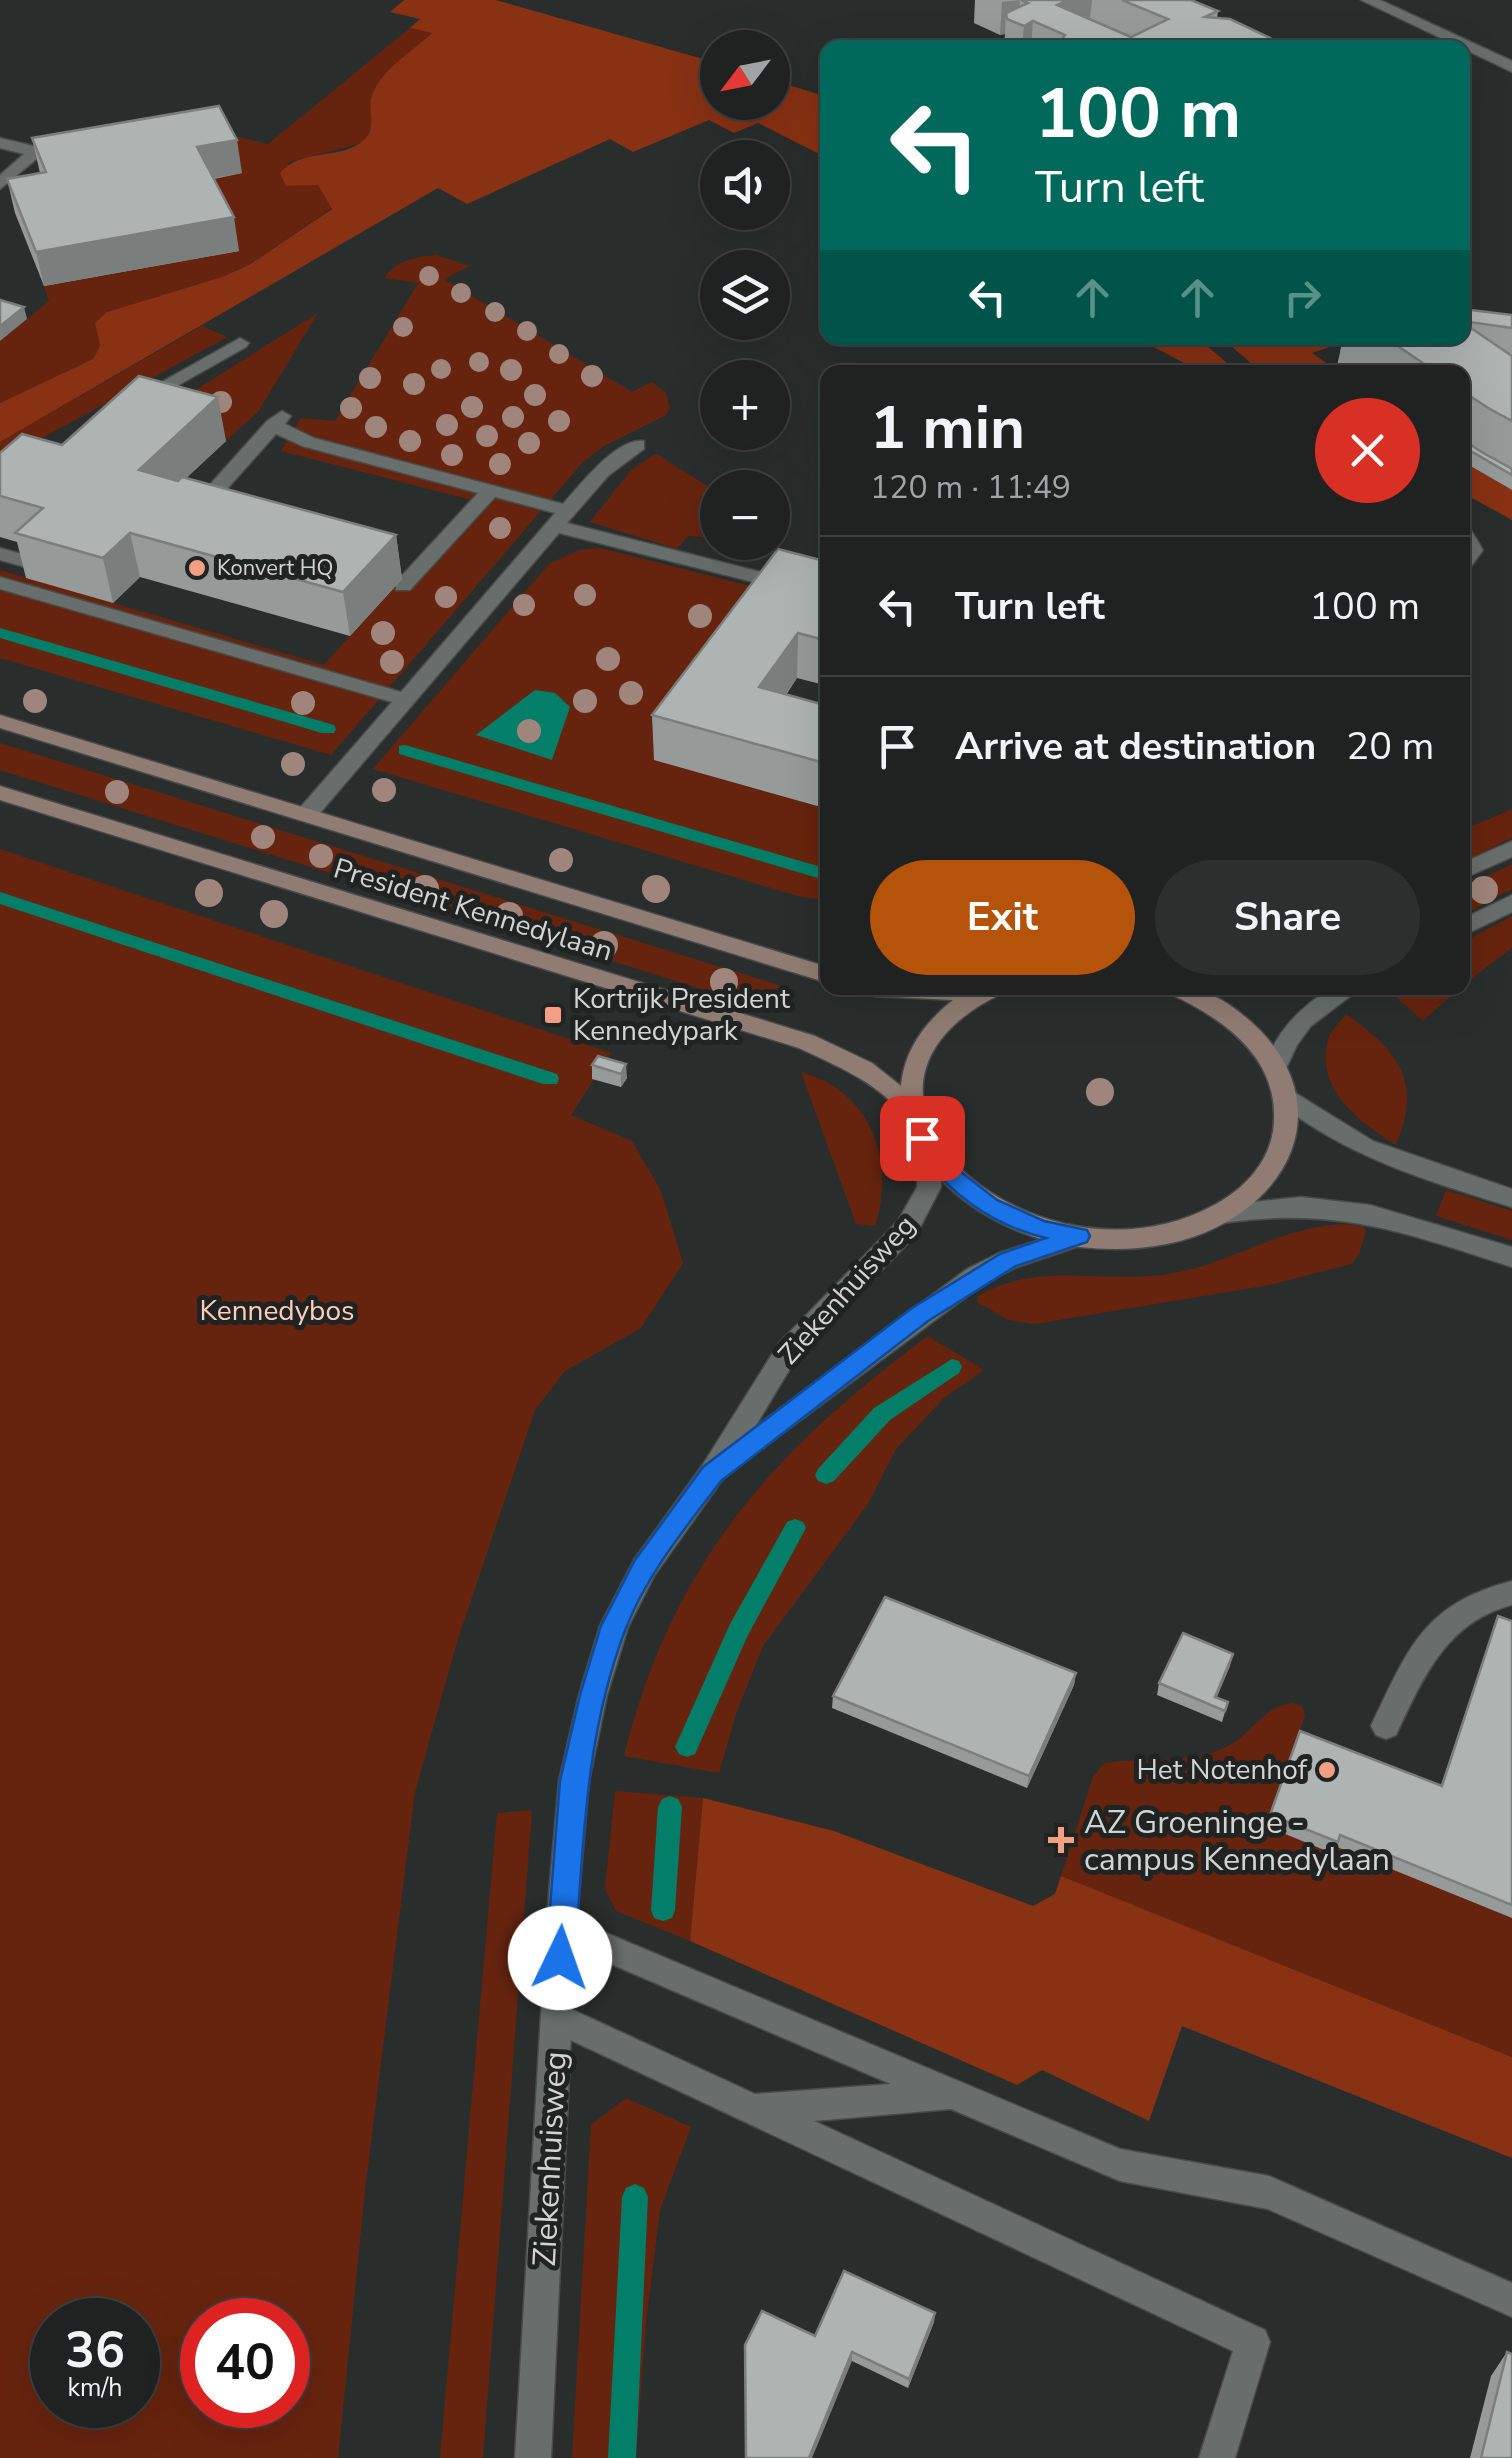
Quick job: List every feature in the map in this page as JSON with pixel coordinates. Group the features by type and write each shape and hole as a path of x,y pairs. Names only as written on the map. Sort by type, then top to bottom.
{"main road":[{"name":"President Kennedylaan","path":"0,721 820,973"},
{"name":"President Kennedylaan","path":"0,793 807,1042 864,1069 914,1111"},
{"name":"President Kennedylaan","path":"980,995 958,1007 930,1037 914,1072 914,1111 930,1150 948,1174 989,1206 1040,1228 1079,1236 1156,1236 1192,1228 1223,1214 1260,1184 1276,1161 1287,1122 1284,1094 1275,1069 1259,1044 1236,1022 1193,995"}],"street":[{"path":"1368,0 1454,40"},
{"path":"1470,47 1512,67"},
{"path":"0,143 46,154 88,147"},
{"path":"0,184 35,152"},
{"path":"112,416 240,343"},
{"path":"195,513 278,420 308,442 490,490 562,518 820,593"},
{"path":"306,815 602,471 638,445"},
{"path":"404,586 490,490"},
{"path":"0,554 32,564"},
{"path":"0,583 406,700"},
{"path":"1470,868 1512,848"},
{"path":"1470,925 1512,902"},
{"path":"1275,1069 1283,1042 1305,1018 1340,995"},
{"path":"1284,1094 1336,1136 1402,1165 1512,1198"},
{"name":"Ziekenhuisweg","path":"533,2458 562,1928 574,1781 593,1695 614,1626 644,1568 712,1474 788,1350 907,1228 928,1187 930,1150"},
{"name":"President Kennedylaan","path":"1223,1214 1293,1204 1332,1206 1382,1216 1512,1257"},
{"name":"Ziekenhuisweg","path":"712,1474 976,1276 1008,1260 1079,1236"},
{"path":"1386,1726 1426,1645 1456,1614 1493,1596 1512,1593"},
{"path":"562,1928 1120,2165 1269,2193 1512,2300"},
{"path":"558,2018 1254,2342 1217,2458"},
{"path":"754,2110 954,2095"}],"green space":[{"path":"410,28 433,32 385,76 371,96 372,131 362,143 289,162 287,186 318,185 332,208 249,265 107,312 97,335 100,346 93,359 0,403 0,341 49,301 44,286 203,180 230,135 268,144"},
{"path":"436,255 470,266 444,279 632,392 652,382 666,393 670,408 666,415 604,446 583,462 331,755 0,658 0,570 324,665 472,500 281,451 301,418 335,421 418,283 384,278 407,260"},
{"path":"318,313 258,412 226,441 148,420"},
{"path":"202,326 227,337 0,461 0,442"},
{"path":"656,454 700,481 700,537 688,536 677,549 590,522 631,470"},
{"path":"600,548 778,593 654,759 820,807 820,899 801,897 373,769 549,564 579,550"},
{"path":"0,743 790,991 777,1010 772,1011 0,770"},
{"path":"1512,809 1512,838 1470,859 1470,827"},
{"name":"Kennedybos","path":"0,849 611,1053 571,1115 632,1141 661,1191 683,1263 641,1328 565,1371 535,1410 457,1642 415,1792 365,2191 338,2458 0,2458"},
{"path":"1512,864 1512,889 1470,911 1470,885"},
{"path":"1512,916 1512,948 1470,980 1470,938"},
{"path":"1394,995 1452,995 1423,1021"},
{"path":"1346,1014 1380,1041 1401,1069 1407,1103 1396,1145 1355,1115 1334,1089 1328,1074 1328,1040"},
{"path":"801,1072 825,1081 845,1095 872,1132 882,1177 875,1226 856,1224"},
{"path":"1446,1190 1512,1211 1512,1240 1436,1216"},
{"path":"1344,1224 1363,1226 1366,1231 1359,1254 1351,1264 1270,1285 1035,1324 1008,1320 977,1302 978,1296 1026,1279 1174,1273 1277,1238"},
{"path":"928,1336 984,1370 944,1398 896,1449 868,1504 763,1646 736,1714 719,1773 624,1756 644,1687 670,1625 700,1569 736,1517 821,1423"},
{"path":"1292,1703 1302,1706 1305,1716 1266,1826 1333,1853 1336,1846 1512,1918 1512,2057 1061,1876 1093,1777 1104,1763 1182,1759 1213,1752 1237,1740 1273,1710"},
{"path":"615,1791 703,1798 690,1941 616,1911 605,1889"},
{"path":"532,1810 483,2458 440,2458 497,1813"},
{"path":"626,2098 691,2127 660,2210 646,2321 636,2458 572,2458 591,2125"}],"shaded area":[{"path":"404,0 496,0 700,58 700,120 709,120 633,152 610,139 467,204 438,188 0,442 0,403 93,359 100,346 95,323 107,312 249,265 332,209 318,185 286,186 280,173 299,160 346,150 365,139 377,86 390,69 432,33 410,28 420,19 390,12"},
{"path":"790,85 820,95 820,154 758,123 734,133 709,120 790,120"},
{"path":"1150,345 1205,345 1230,365 1188,365"},
{"path":"1230,345 1335,345 1312,353 1329,365 1253,365"},
{"path":"1470,466 1512,490 1512,520 1470,497"},
{"path":"535,690 555,693 570,707 552,760 476,735"},
{"path":"703,1798 834,1831 1033,1906 1055,1894 1061,1876 1512,2057 1512,2158 1182,2026 1149,2121 1042,2070 1017,2085 690,1941"}],"building":[{"path":"1021,0 1068,0 1057,5 1131,37 1168,19 1122,0 1191,0 1218,11 1205,17 1230,19 1274,40 1062,40 1065,35 1033,21 1024,26 1007,19 1006,13 1028,3"},
{"path":"219,106 237,140 197,147 234,217 36,252 7,179 46,172 32,138"},
{"path":"0,300 24,307 0,326"},
{"path":"1470,310 1512,315 1512,328 1470,322"},
{"path":"1470,327 1512,356 1512,421 1470,396 1470,365 1426,365 1396,345 1470,345"},
{"path":"139,376 218,397 139,470 178,481 182,477 396,535 343,592 130,533 103,558 15,533 43,508 0,496 0,453 22,434 62,445"},
{"path":"1470,444 1512,469 1512,475 1470,451"},
{"path":"790,552 820,560 820,639 798,633 759,687 820,704 820,762 652,715 770,560 790,560"},
{"path":"598,1056 626,1064 621,1074 592,1065"},
{"path":"885,1597 1076,1673 1029,1776 833,1696"},
{"name":"Het Notenhof","path":"1498,1616 1512,1621 1512,1905 1340,1835 1338,1842 1270,1815 1300,1731 1442,1786"},
{"path":"1183,1633 1233,1654 1215,1697 1228,1702 1225,1711 1159,1683"},
{"path":"844,2271 935,2313 909,2379 852,2352 809,2458 746,2458 745,2345 762,2311 815,2336"},
{"path":"1507,2352 1512,2354 1512,2458 1481,2458"}],"waterway":[{"path":"0,633 328,729"},
{"path":"405,750 820,873"},
{"path":"0,898 550,1079"},
{"path":"826,1475 882,1414 952,1367"},
{"path":"687,1747 738,1631 795,1528"},
{"path":"663,1910 670,1807"},
{"path":"622,2458 635,2197"}],"place":[{"name":"Konvert HQ","path":"197,568"},
{"name":"Kortrijk President Kennedypark","path":"553,1015"},
{"name":"Het Notenhof","path":"1327,1770"},
{"name":"AZ Groeninge - campus Kennedylaan","path":"1061,1840"}],"route":[{"path":"560,1958 574,1781 593,1695 614,1626 644,1568 686,1508 712,1474 976,1276 1008,1260 1079,1236 1040,1228 989,1206 948,1174 922,1138"}]}
